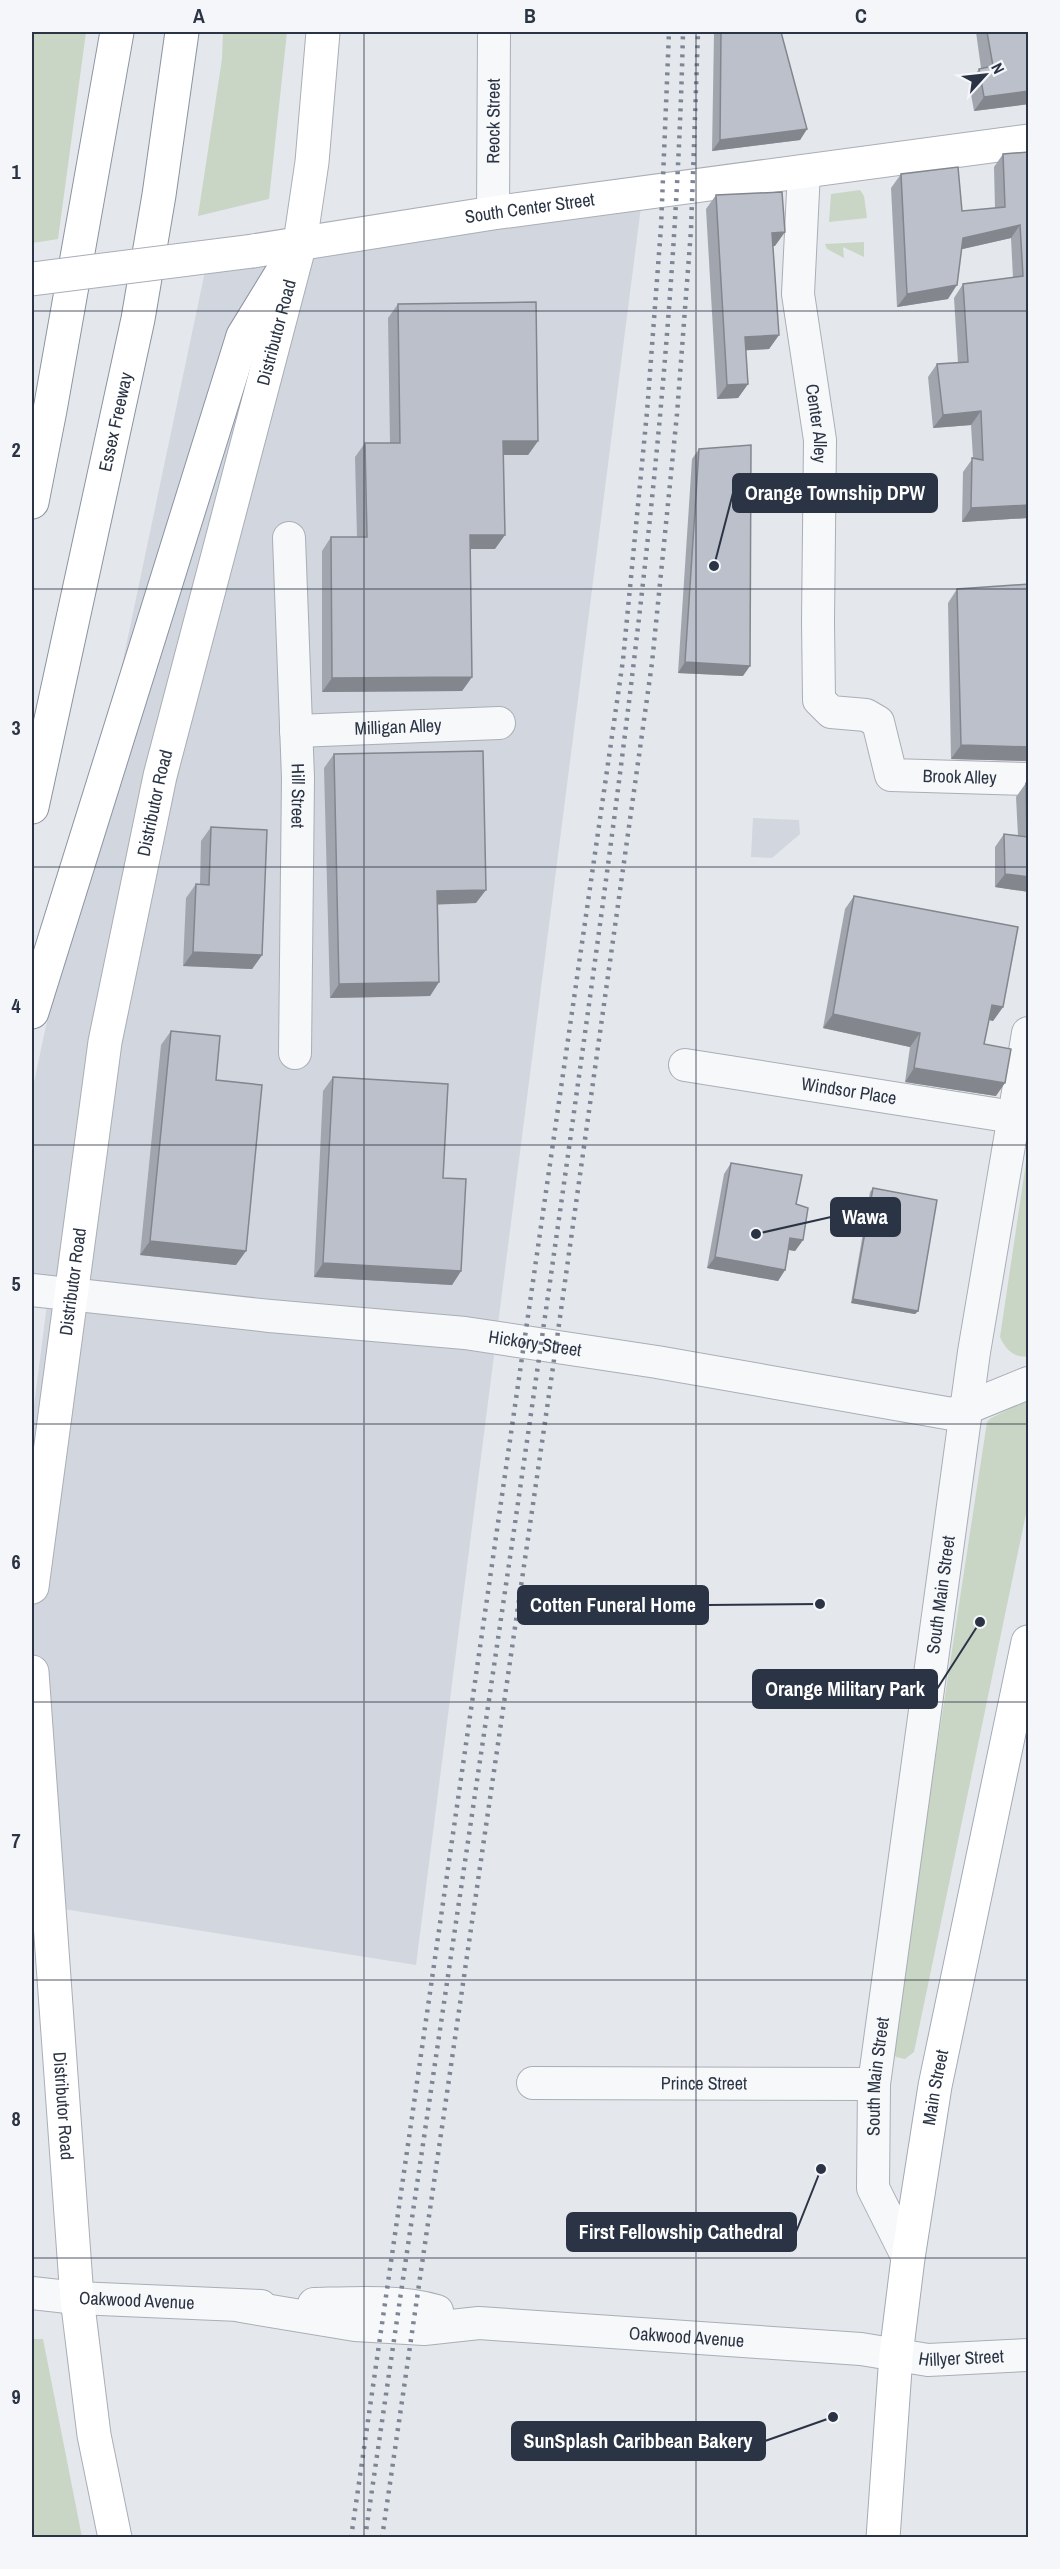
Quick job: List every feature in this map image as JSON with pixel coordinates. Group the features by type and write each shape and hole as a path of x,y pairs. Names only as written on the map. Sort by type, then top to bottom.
{"main road":[{"path":"32,502 117,32"},
{"name":"Essex Freeway","path":"32,807 138,319 159,195 182,32"},
{"name":"Distributor Road","path":"32,1587 105,1042 160,776 300,243 312,162 323,32"},
{"name":"South Center Street","path":"32,279 253,251 493,213 1029,141"},
{"path":"32,1012 243,336 300,243"},
{"name":"Main Street","path":"883,2538 896,2355 908,2258 935,2086 1029,1642"},
{"name":"Distributor Road","path":"32,1672 77,2298 94,2435 115,2538"}],"street":[{"name":"Reock Street","path":"493,213 494,32"},
{"name":"Center Alley","path":"804,171 798,294 820,440 819,700 831,712 866,715 878,722 891,775"},
{"name":"Hill Street","path":"289,538 298,790 295,1053"},
{"name":"Milligan Alley","path":"296,731 499,723"},
{"name":"Brook Alley","path":"891,775 1029,779"},
{"name":"South Main Street","path":"908,2258 873,2188 874,2084 967,1408 1013,1117 1029,1033"},
{"name":"Windsor Place","path":"685,1065 1013,1117"},
{"name":"Hickory Street","path":"32,1290 270,1316 465,1333 657,1362 952,1414 1029,1383"},
{"name":"Prince Street","path":"533,2083 874,2084"},
{"name":"Oakwood Avenue","path":"32,2293 77,2298 241,2306 357,2302 426,2308 478,2323 861,2349 896,2355"},
{"name":"Hillyer Street","path":"896,2355 928,2360 1029,2355"}],"shaded area":[{"path":"643,191 416,1965 32,1904 32,1422 47,1304 32,1301 32,1092 208,257"},
{"path":"753,818 799,820 800,834 772,858 751,857"}],"green space":[{"path":"32,32 86,32 58,239 32,243"},
{"path":"223,32 287,32 269,199 198,216 222,59"},
{"path":"860,190 864,196 867,218 829,222 831,194"},
{"path":"864,242 864,257 843,247 844,258 827,249 825,244"},
{"path":"1028,1149 1028,1356 1023,1357 1011,1352 1000,1337"},
{"path":"1028,1400 1028,1504 914,2052 905,2059 896,2057 891,2048 987,1422"},
{"path":"32,2339 43,2339 82,2537 32,2537"}],"building":[{"path":"721,32 781,32 807,129 720,140"},
{"path":"987,32 1029,32 1029,91 984,97 979,69 993,66"},
{"path":"1029,152 1029,505 971,508 972,458 983,460 981,411 943,415 937,364 968,362 963,284 1023,276 1020,225 963,238 957,285 907,294 901,174 958,167 962,211 1005,207 1003,154"},
{"path":"782,192 785,232 772,233 779,335 745,337 748,384 727,385 716,195"},
{"path":"536,302 538,441 503,441 505,535 470,535 472,677 332,678 331,537 367,537 365,443 400,443 398,304"},
{"path":"751,445 750,666 685,662 699,449"},
{"path":"1029,584 1029,747 961,745 957,589"},
{"path":"483,751 486,890 437,891 439,982 339,984 334,754"},
{"path":"1026,783 1029,783 1029,877 1005,874 1004,834 1027,837"},
{"path":"211,827 267,830 262,955 193,952 196,884 209,885"},
{"path":"854,896 1018,927 1003,1007 992,1005 984,1044 1011,1049 1005,1083 914,1068 920,1033 833,1014"},
{"path":"171,1031 220,1036 216,1080 262,1085 246,1251 150,1241"},
{"path":"333,1077 448,1084 443,1178 466,1179 461,1271 323,1263"},
{"path":"731,1163 802,1175 796,1204 808,1208 803,1240 790,1238 785,1270 715,1257"},
{"path":"873,1188 937,1200 918,1311 853,1299"}],"railway":[{"path":"351,2538 623,660 647,412 661,227 669,32"},
{"path":"365,2538 543,1328 625,735 642,595 669,314 678,173 683,32"},
{"path":"382,2538 552,1374 652,663 677,414 691,230 698,32"}],"place":[{"name":"Orange Township DPW","path":"714,566"},
{"name":"Wawa","path":"756,1234"},
{"name":"Cotten Funeral Home","path":"820,1604"},
{"name":"Orange Military Park","path":"980,1622"},
{"name":"First Fellowship Cathedral","path":"821,2169"},
{"name":"SunSplash Caribbean Bakery","path":"833,2417"}]}
